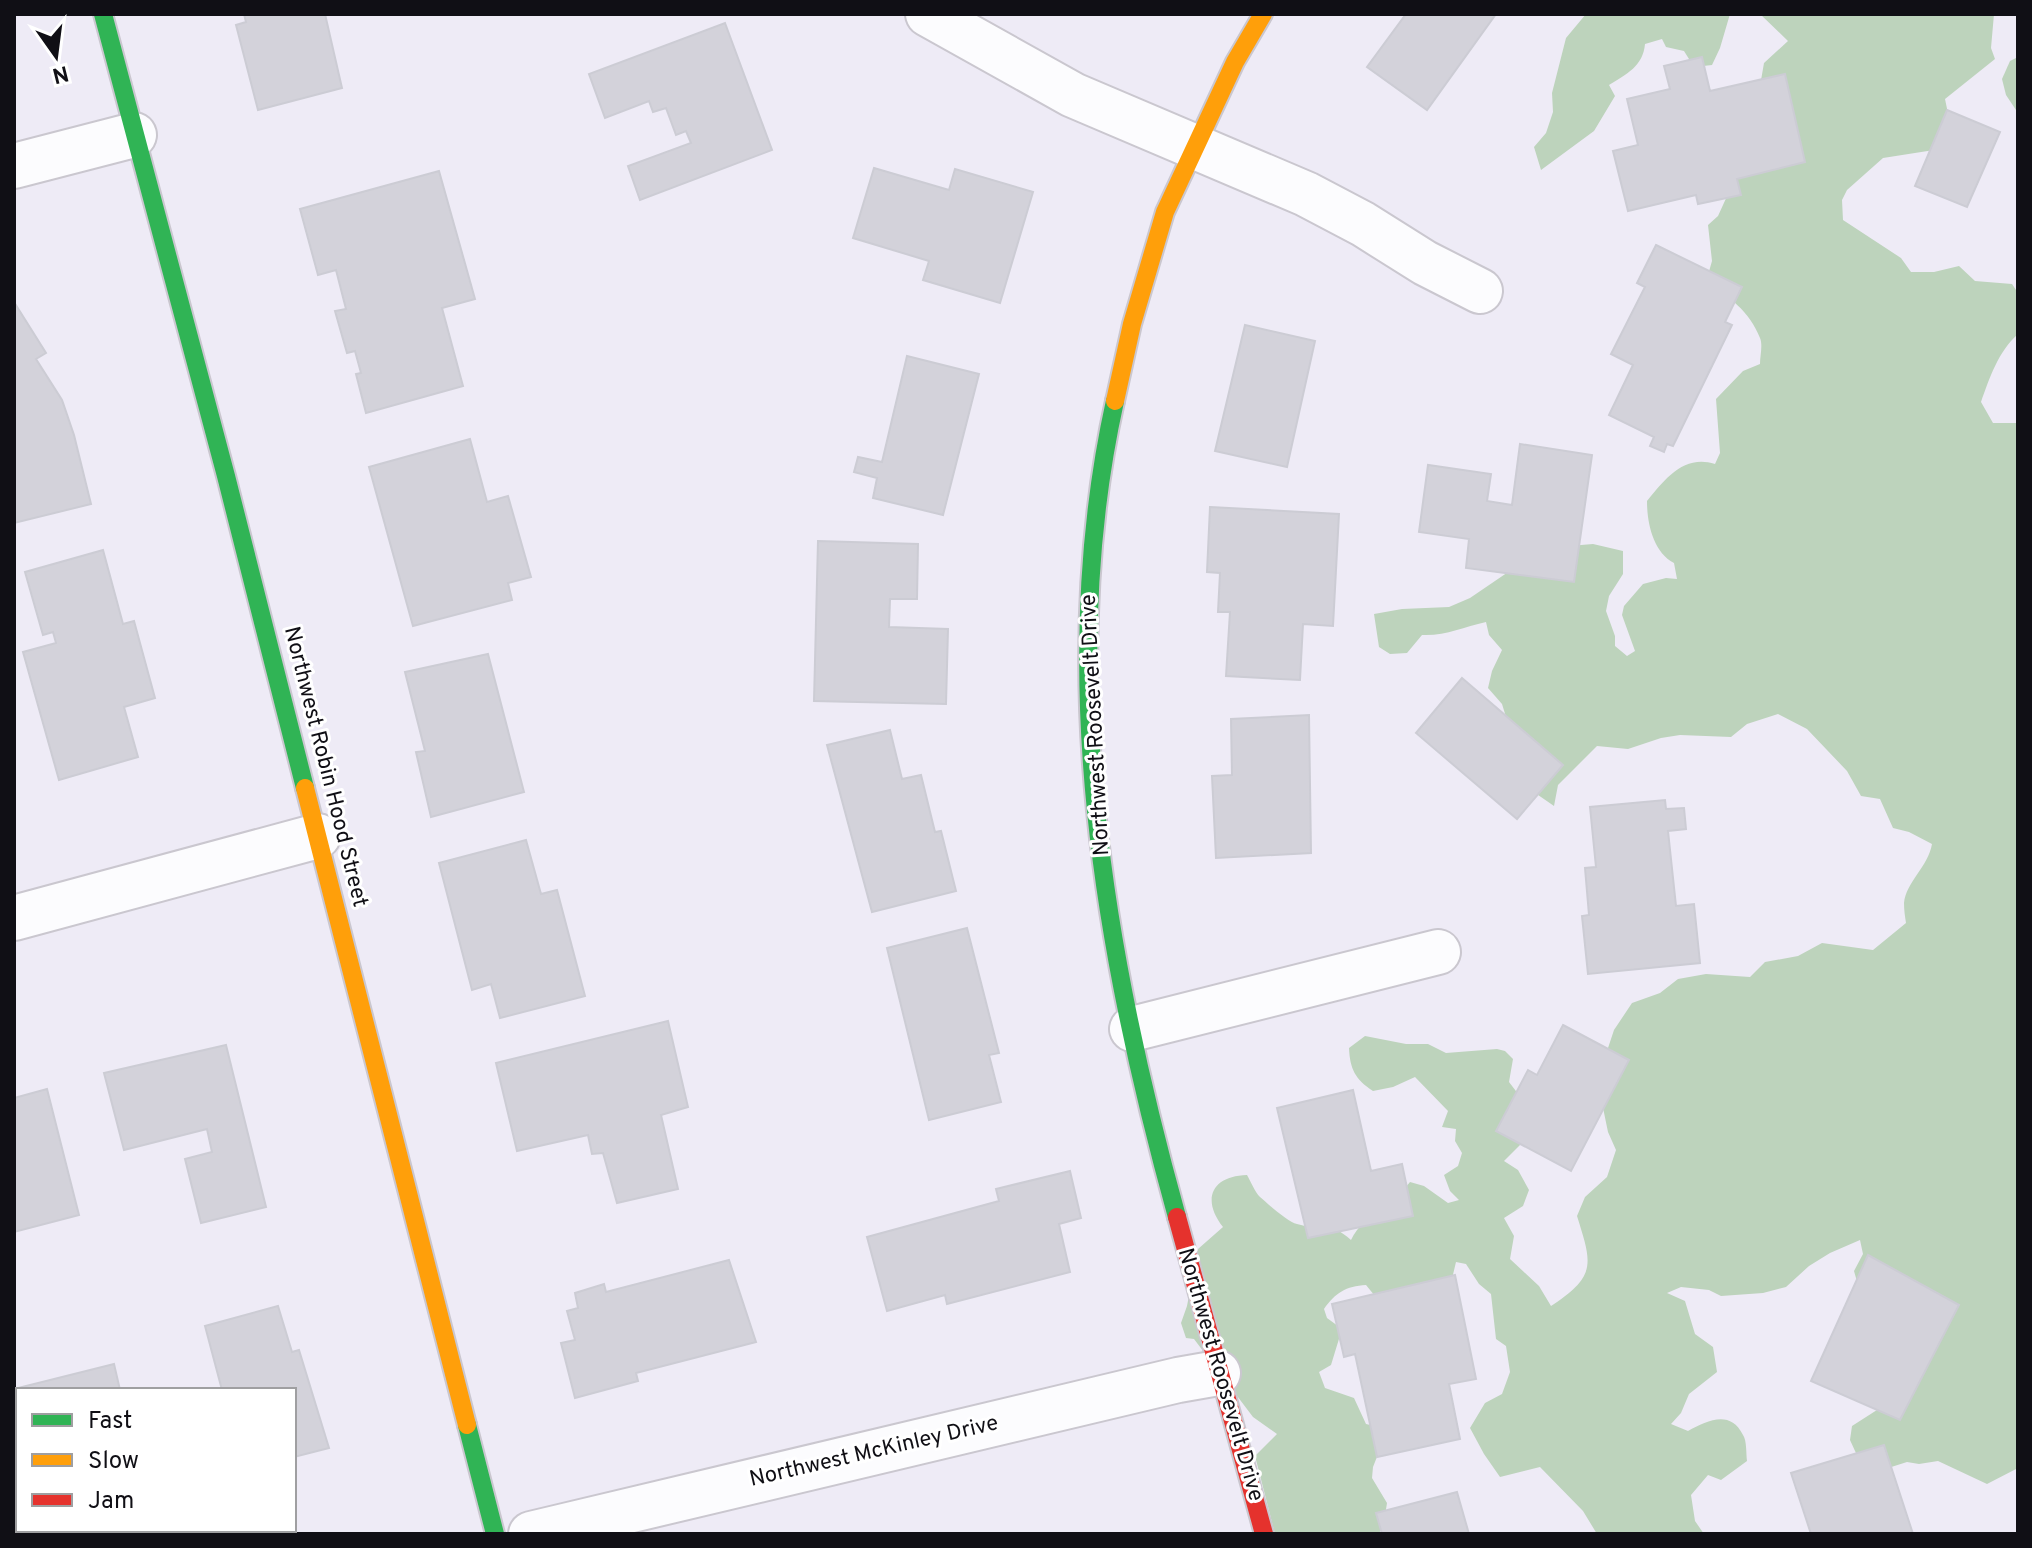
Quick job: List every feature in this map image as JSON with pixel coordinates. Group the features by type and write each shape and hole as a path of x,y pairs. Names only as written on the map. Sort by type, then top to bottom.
{"street":[{"name":"Northwest Robin Hood Street","path":"103,14 226,476 495,1534"},
{"path":"928,14 1073,95 1306,194 1480,291"},
{"name":"Northwest Roosevelt Drive","path":"1263,14 1235,62 1165,212 1132,324 1107,437 1089,582 1088,669 1097,830 1112,937 1154,1134 1264,1534"},
{"path":"14,166 134,135"},
{"path":"14,918 318,836"},
{"path":"1132,1029 1438,952"},
{"name":"Northwest McKinley Drive","path":"531,1534 1147,1387 1218,1373"}],"green space":[{"path":"1586,14 1730,14 1712,65 1694,67 1684,51 1666,47 1662,39 1645,44 1637,64 1609,85 1615,96 1594,131 1541,170 1534,147 1546,133 1553,112 1552,93 1566,38"},
{"path":"1760,14 1994,14 1991,48 1995,59 1945,99 1950,123 1934,150 1883,158 1847,190 1842,200 1843,220 1901,258 1911,272 1934,272 1959,266 1975,281 2012,284 2018,293 2018,334 2000,357 1981,402 1993,423 2018,423 2018,1468 1987,1484 1938,1461 1907,1462 1885,1469 1861,1464 1850,1440 1852,1426 1891,1401 1854,1271 1863,1254 1860,1240 1809,1266 1786,1287 1763,1293 1721,1296 1709,1290 1681,1287 1667,1293 1685,1301 1695,1334 1713,1347 1717,1372 1689,1394 1681,1413 1671,1424 1688,1431 1710,1421 1732,1422 1744,1438 1747,1461 1721,1480 1708,1475 1691,1495 1695,1521 1704,1534 1597,1534 1583,1511 1540,1467 1500,1477 1470,1428 1485,1403 1502,1394 1510,1372 1506,1346 1496,1339 1491,1294 1479,1284 1466,1264 1456,1262 1451,1283 1379,1301 1366,1285 1353,1287 1337,1295 1324,1309 1327,1318 1342,1329 1331,1365 1319,1372 1325,1388 1354,1398 1366,1424 1383,1428 1382,1444 1372,1478 1387,1503 1383,1528 1378,1534 1275,1534 1255,1456 1277,1434 1253,1417 1194,1339 1186,1338 1181,1323 1198,1249 1223,1227 1213,1207 1214,1191 1225,1180 1247,1175 1260,1197 1289,1220 1305,1226 1331,1228 1351,1240 1364,1222 1410,1182 1424,1186 1448,1203 1459,1200 1450,1191 1444,1175 1458,1166 1462,1153 1455,1141 1456,1129 1442,1127 1448,1111 1415,1077 1393,1087 1373,1091 1355,1073 1349,1048 1365,1036 1406,1044 1428,1044 1446,1053 1497,1049 1505,1051 1513,1059 1509,1082 1522,1099 1529,1136 1504,1161 1518,1170 1529,1190 1523,1206 1504,1218 1514,1236 1510,1259 1539,1286 1551,1306 1577,1286 1587,1268 1586,1246 1577,1216 1585,1197 1607,1177 1616,1150 1608,1132 1602,1103 1603,1063 1614,1030 1632,1003 1660,993 1678,979 1706,974 1750,977 1765,962 1798,956 1822,943 1873,950 1906,923 1906,895 1930,852 1932,844 1893,828 1880,799 1861,796 1847,771 1807,729 1778,714 1747,724 1731,737 1680,735 1628,749 1597,746 1558,785 1554,806 1528,788 1502,704 1488,688 1502,650 1489,635 1486,622 1447,633 1422,635 1407,653 1390,654 1379,647 1374,614 1449,607 1470,598 1517,566 1569,546 1593,544 1623,551 1623,574 1609,596 1606,611 1615,636 1615,646 1627,656 1635,651 1622,615 1624,606 1643,584 1666,578 1677,579 1674,563 1656,544 1648,518 1647,501 1676,470 1694,462 1715,464 1720,453 1716,399 1743,371 1760,364 1761,341 1756,329 1744,312 1706,282 1712,261 1708,225 1718,216 1728,194 1764,63 1788,41"},
{"path":"2018,57 2018,113 2006,95 2002,79 2010,61"}],"building":[{"path":"244,14 325,14 342,88 258,110 236,25 246,22"},
{"path":"1406,14 1496,14 1427,110 1367,67"},
{"path":"725,23 772,150 640,200 628,166 691,143 686,131 676,135 666,108 653,112 649,101 605,118 589,74"},
{"path":"1702,57 1710,91 1785,74 1805,162 1737,179 1741,195 1698,204 1696,195 1628,211 1613,151 1638,145 1627,99 1670,89 1664,66"},
{"path":"1947,110 2000,132 1967,207 1915,186"},
{"path":"874,168 949,190 955,169 1033,192 1000,303 923,280 929,261 853,238"},
{"path":"439,171 475,299 442,308 463,386 366,413 356,374 361,373 355,351 347,353 335,311 346,309 336,270 318,275 300,209"},
{"path":"1656,245 1742,287 1725,322 1732,325 1673,446 1667,444 1664,452 1650,446 1654,437 1609,415 1633,365 1611,354 1645,287 1637,283"},
{"path":"14,302 46,353 36,359 62,400 91,504 14,523"},
{"path":"1245,325 1315,341 1287,467 1215,451"},
{"path":"907,356 979,374 943,515 873,498 877,478 854,472 858,457 882,462"},
{"path":"470,439 487,502 508,496 531,577 508,583 512,600 413,626 369,467"},
{"path":"1520,444 1592,455 1574,582 1466,568 1469,539 1419,532 1428,465 1491,474 1487,501 1512,505"},
{"path":"1210,507 1339,514 1333,626 1303,624 1300,680 1226,676 1230,612 1218,612 1220,573 1207,572"},
{"path":"818,541 918,544 917,599 890,599 889,627 948,629 946,704 814,701"},
{"path":"103,550 123,624 134,621 155,698 124,707 138,757 59,780 23,652 56,643 53,632 43,635 25,572"},
{"path":"488,654 524,792 431,817 416,752 425,751 405,672"},
{"path":"1462,678 1563,765 1517,819 1416,733"},
{"path":"1309,715 1311,853 1216,858 1212,776 1232,775 1231,719"},
{"path":"890,730 902,779 921,775 935,832 941,831 956,891 872,912 827,745"},
{"path":"1665,800 1666,809 1684,808 1686,829 1668,831 1676,906 1694,904 1700,963 1588,974 1582,916 1589,915 1585,868 1596,867 1590,807"},
{"path":"526,840 541,894 557,890 585,996 500,1018 491,984 472,990 439,863"},
{"path":"967,928 999,1053 989,1055 1001,1102 929,1120 887,948"},
{"path":"668,1021 688,1107 661,1115 678,1189 617,1203 603,1153 592,1154 588,1135 517,1151 496,1063"},
{"path":"1563,1025 1629,1060 1571,1171 1496,1131 1528,1070 1537,1075"},
{"path":"226,1045 266,1207 201,1223 185,1159 212,1152 207,1129 124,1150 104,1073"},
{"path":"47,1089 79,1215 14,1232 14,1098"},
{"path":"1353,1090 1371,1171 1402,1164 1413,1216 1308,1238 1277,1108"},
{"path":"1070,1171 1081,1218 1059,1224 1070,1272 947,1304 945,1295 887,1311 867,1237 999,1201 996,1189"},
{"path":"1868,1255 1959,1305 1900,1420 1811,1381"},
{"path":"729,1260 756,1342 636,1373 638,1381 575,1398 561,1343 575,1340 567,1311 578,1308 575,1293 604,1284 606,1292"},
{"path":"1455,1275 1476,1379 1449,1384 1460,1439 1377,1457 1355,1354 1344,1357 1332,1304"},
{"path":"278,1306 292,1352 299,1350 329,1448 296,1456 296,1388 221,1388 205,1326"},
{"path":"114,1364 120,1388 18,1388"},
{"path":"16,1388 14,1527 14,1389"},
{"path":"1884,1445 1913,1534 1811,1534 1791,1473"},
{"path":"1457,1492 1469,1534 1382,1534 1376,1513"}],"traffic: fast":[{"path":"103,14 305,788"},
{"path":"1115,401 1097,503 1089,606 1089,709 1096,812 1109,915 1128,1017 1177,1217"},
{"path":"467,1425 495,1534"}],"traffic: slow":[{"path":"1115,401 1132,324 1165,212 1235,62 1263,14"},
{"path":"305,788 467,1425"}],"traffic: jam":[{"path":"1177,1217 1264,1534"}]}
